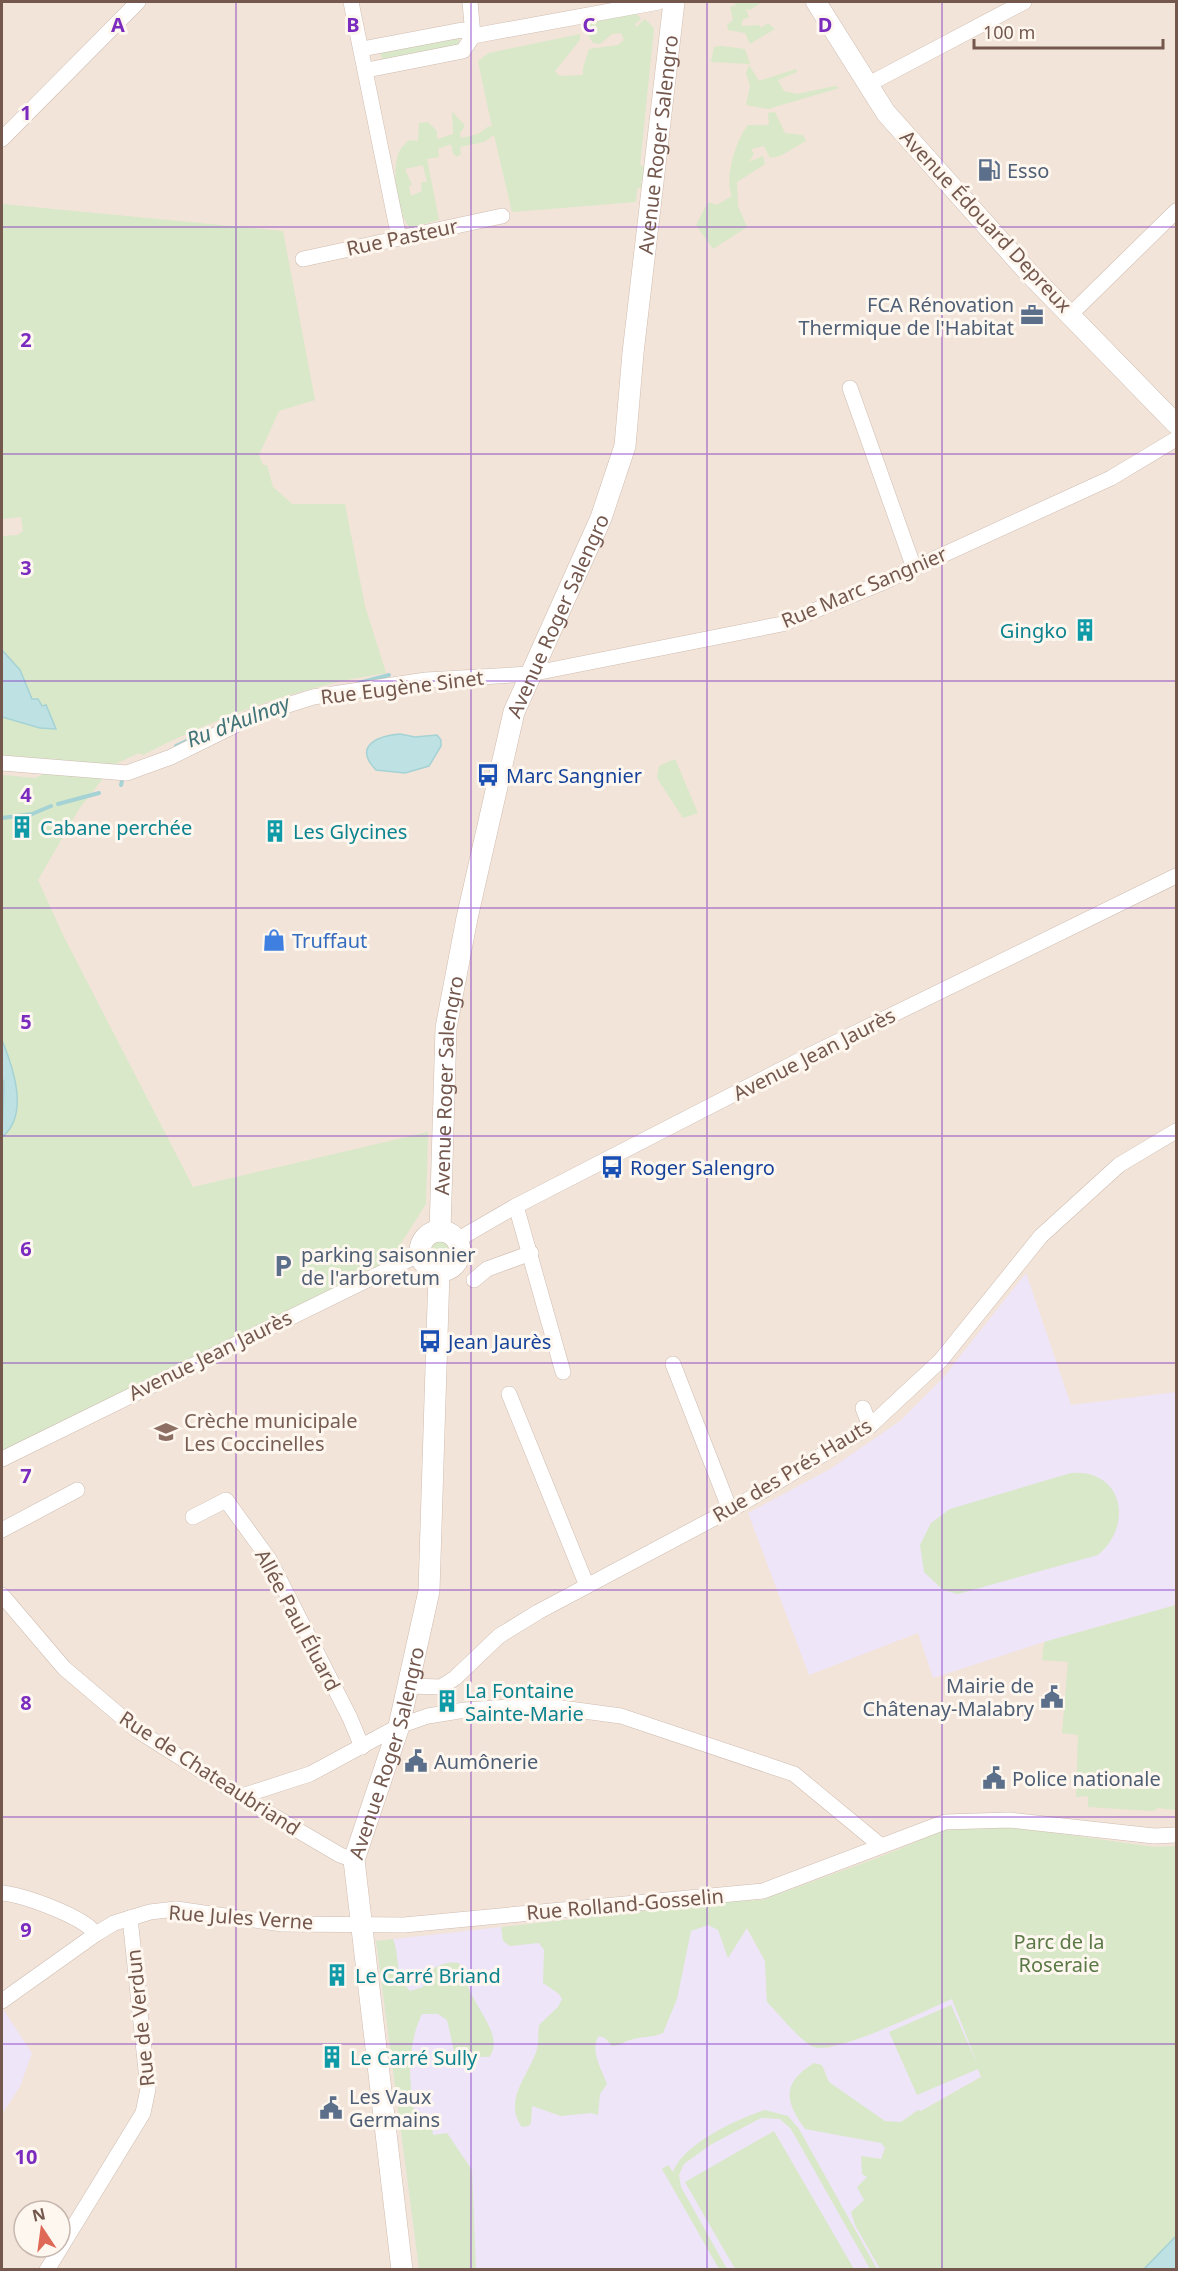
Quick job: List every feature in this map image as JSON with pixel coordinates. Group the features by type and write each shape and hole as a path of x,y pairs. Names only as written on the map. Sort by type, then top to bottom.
{"main road":[{"name":"Avenue Roger Salengro","path":"448,1235 446,1028 467,918 514,712 601,518 625,446 633,353 674,2"},
{"path":"448,1235 460,1247 457,1262 447,1271 439,1272 423,1263 420,1254 425,1238 448,1235"},
{"name":"Avenue Roger Salengro","path":"402,2270 354,1860 399,1726 429,1591 439,1272"}],"street":[{"path":"2,139 138,2"},
{"path":"351,2 367,70 399,238"},
{"path":"367,70 463,51 473,36 470,2"},
{"path":"362,49 462,30 473,36 659,2"},
{"name":"Avenue Édouard Depreux","path":"816,2 886,113 1028,272 1176,424"},
{"path":"867,86 1024,2"},
{"path":"1071,314 1176,211"},
{"name":"Rue Pasteur","path":"303,259 502,216"},
{"path":"850,388 914,568"},
{"name":"Rue Marc Sangnier","path":"530,674 782,624 914,568 1112,478 1176,439"},
{"name":"Rue Eugène Sinet","path":"2,763 127,773 154,764 256,715 313,697 426,680 530,674"},
{"name":"Avenue Jean Jaurès","path":"448,1235 516,1206 820,1050 1176,876"},
{"name":"Rue des Prés Hauts","path":"409,1686 441,1687 455,1678 500,1636 587,1586 730,1510 870,1426 941,1360 1041,1236 1119,1165 1176,1131"},
{"path":"516,1206 563,1372"},
{"path":"474,1280 487,1269 531,1253"},
{"name":"Avenue Jean Jaurès","path":"2,1459 420,1254"},
{"path":"673,1364 730,1510"},
{"path":"509,1394 587,1586"},
{"path":"863,1408 870,1426"},
{"path":"2,1530 77,1490"},
{"name":"Allée Paul Éluard","path":"193,1517 226,1500 269,1559 350,1718 362,1747"},
{"name":"Rue de Chateaubriand","path":"2,1595 64,1668 136,1730 340,1855 354,1860"},
{"path":"242,1796 310,1774 399,1726 428,1716 539,1705 621,1716 795,1774 880,1845"},
{"name":"Rue Rolland-Gosselin","path":"362,1924 404,1925 763,1891 945,1821 1009,1820 1154,1836 1176,1835"},
{"path":"2,1893 18,1895 44,1904 96,1934"},
{"name":"Rue Jules Verne","path":"2,2001 96,1934 130,1918 150,1912 176,1910 284,1924 362,1924"},
{"name":"Rue de Verdun","path":"47,2270 143,2114 147,2103 148,2090 130,1918"}],"shaded area":[{"path":"2,2 1176,2 1176,2269 2,2270"},
{"path":"1026,1273 1071,1405 1176,1392 1176,1605 1044,1642 933,1678 918,1633 809,1675 748,1513 830,1469 900,1421 942,1379"},
{"path":"732,1901 765,1961 767,2002 828,2048 952,1999 984,2075 892,2128 902,2269 419,2269 376,1941"},
{"path":"3,2009 32,2053 20,2087 2,2114"}],"green space":[{"path":"733,2 762,2 750,10 746,9 749,17 742,20 742,26 759,25 761,28 768,23 775,29 750,44 745,33 728,30 727,25 733,20 730,7 736,5"},
{"path":"636,13 641,19 635,24 636,27 645,19 654,28 640,165 645,167 648,176 641,182 642,187 637,189 636,202 512,212 494,135 484,142 460,147 461,154 457,157 453,154 451,144 438,149 439,157 427,159 439,220 410,228 398,203 395,172 401,149 409,140 418,141 419,123 428,122 437,131 437,139 453,134 452,111 465,126 460,133 461,138 478,134 489,126 492,127 478,61 489,53 580,34 580,40 555,71 559,76 583,75 589,49 618,45 624,40 621,33 612,34 600,44 593,43 582,27 585,23","holes":["423,165 427,182 421,182 422,191 411,196 409,186 412,185 405,169"]},
{"path":"459,38 459,46 384,62 380,53"},
{"path":"714,47 745,49 750,64 711,62"},
{"path":"749,65 759,81 796,69 797,72 778,80 784,91 797,94 835,86 839,88 768,109 746,105 750,86 746,73"},
{"path":"775,112 785,133 803,135 806,141 780,156 770,158 764,146 751,149 754,154 749,162 763,156 765,164 737,182 738,206 747,227 713,249 696,225 708,202 717,205 732,196 729,179 732,159 748,125 769,125 768,113"},
{"path":"2,204 283,231 315,400 279,411 259,455 263,465 267,465 273,487 292,504 345,504 365,606 386,673 355,678 261,704 200,728 143,755 139,753 111,766 2,757 2,717 40,728 49,712 47,705 42,706 32,699 20,670 2,650 2,536 18,535 23,531 21,517 2,519"},
{"path":"675,759 698,813 683,818 657,778 659,766"},
{"path":"44,774 105,776 79,809 38,880 64,937 193,1187 428,1132 426,1204 391,1259 2,1452 2,775 35,778"},
{"path":"441,1238 450,1242 454,1251 450,1260 441,1264 432,1260 428,1251 432,1242"},
{"path":"1071,1473 1089,1474 1102,1480 1112,1489 1118,1501 1119,1515 1116,1529 1109,1543 1098,1555 958,1594 943,1590 924,1572 920,1545 931,1523 950,1509"},
{"path":"1176,1605 1176,1810 1088,1807 1088,1796 1076,1797 1078,1735 1062,1733 1068,1662 1042,1660 1044,1642"},
{"name":"Parc de la Roseraie","path":"1014,1827 1154,1847 1176,1846 1176,2269 880,2269 855,2225 851,2212 864,2200 857,2187 867,2177 862,2174 861,2156 881,2159 885,2148 881,2143 805,2129 790,2101 792,2085 804,2070 814,2063 822,2065 829,2082 885,2121 901,2122 918,2110 921,2111 981,2077 978,2069 917,2095 889,2032 951,2005 978,2066 952,1999 861,2038 842,2044 814,2047 796,2034 767,2002 765,1961 747,1928 728,1958 718,1930 708,1925 691,1931 677,1999 663,2033 612,2046 605,2038 599,2036 596,2041 596,2053 607,2084 600,2094 598,2115 591,2113 561,2116 532,2106 531,2123 529,2126 522,2127 515,2107 519,2087 537,2049 539,2025 558,2007 562,1999 559,1994 543,1983 544,1950 539,1943 510,1946 503,1941 501,1927 732,1901 762,1900 880,1857 947,1829"},
{"path":"393,1939 399,1972 410,1991 423,1987 426,1973 434,1968 446,1963 459,1963 472,1995 493,2035 493,2050 489,2057 462,2056 454,2051 447,2020 438,2014 422,2014 417,2025 410,2061 414,2109 431,2118 433,2135 447,2133 472,2170 476,2269 419,2269 376,1941"},
{"path":"765,2110 788,2116 799,2129 877,2269 870,2269 791,2129 780,2119 761,2118 710,2145 684,2164 679,2175 681,2187 727,2269 719,2269 662,2169 668,2165 673,2172 679,2162 699,2142 726,2126"},
{"path":"774,2131 854,2269 735,2269 685,2182"}],"water":[{"path":"2,650 20,670 32,699 38,699 42,706 46,705 56,729 40,728 2,717"},
{"path":"400,734 415,737 437,735 441,740 441,746 429,766 405,773 376,770 369,762 367,749 376,740"},
{"path":"2,1040 11,1063 17,1090 17,1104 10,1128 2,1137 4,1082 2,1078"},
{"path":"1176,2236 1176,2269 1144,2269"}],"waterway":[{"name":"Ru d'Aulnay","path":"359,683 389,675"},
{"name":"Ru d'Aulnay","path":"176,746 199,735"},
{"name":"Ru d'Aulnay","path":"121,785 122,781"},
{"name":"Ru d'Aulnay","path":"58,804 99,793"},
{"name":"Ru d'Aulnay","path":"2,818 32,814 51,806"}],"place":[{"name":"Esso","path":"989,170"},
{"name":"FCA Rénovation Thermique de l'Habitat","path":"1032,315"},
{"name":"Gingko","path":"1085,630"},
{"name":"Marc Sangnier","path":"488,775"},
{"name":"Cabane perchée","path":"22,827"},
{"name":"Les Glycines","path":"275,831"},
{"name":"Truffaut","path":"274,940"},
{"name":"Roger Salengro","path":"612,1167"},
{"name":"parking saisonnier de l'arboretum","path":"283,1266"},
{"name":"Jean Jaurès","path":"430,1341"},
{"name":"Crèche municipale Les Coccinelles","path":"166,1432"},
{"name":"Mairie de Châtenay-Malabry","path":"1052,1697"},
{"name":"La Fontaine Sainte-Marie","path":"447,1701"},
{"name":"Aumônerie","path":"416,1761"},
{"name":"Police nationale","path":"994,1778"},
{"name":"Le Carré Briand","path":"337,1975"},
{"name":"Le Carré Sully","path":"332,2057"},
{"name":"Les Vaux Germains","path":"331,2108"}]}
